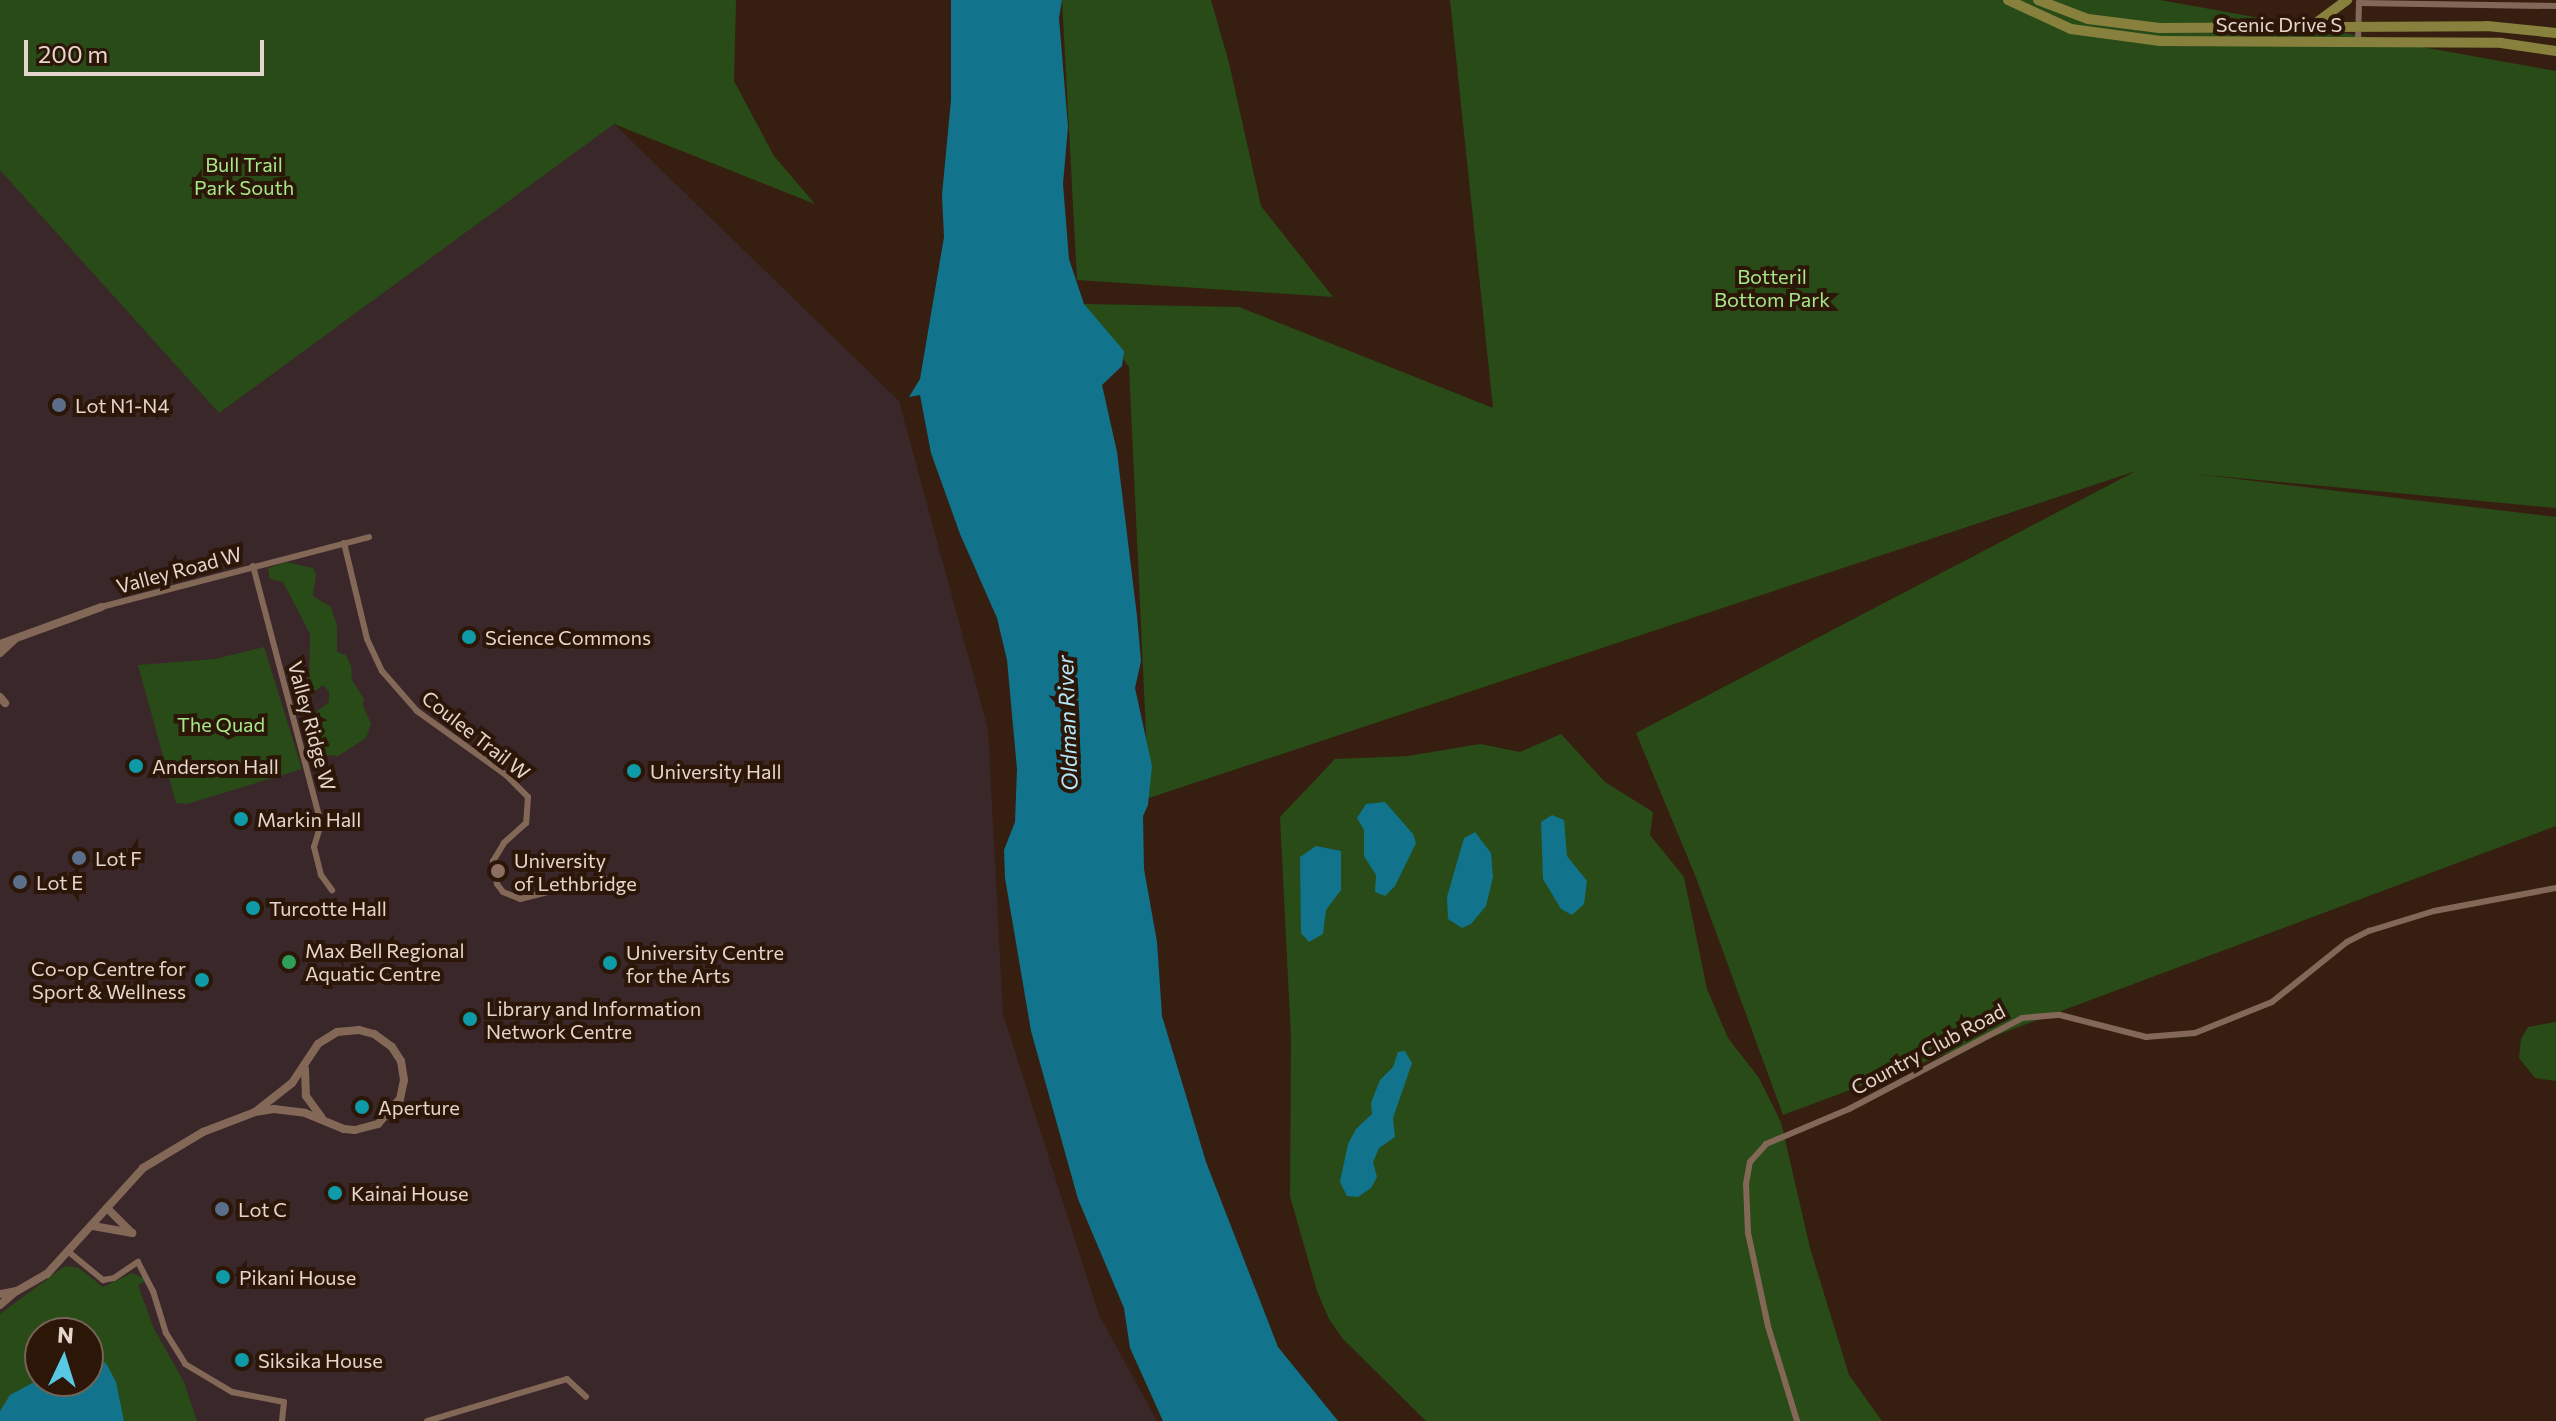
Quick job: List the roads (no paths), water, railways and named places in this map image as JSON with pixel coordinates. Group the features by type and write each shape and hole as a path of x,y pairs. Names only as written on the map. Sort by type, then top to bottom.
{"main road":[{"name":"Scenic Drive S","path":"2008,0 2071,29 2160,41 2501,43 2556,51"},
{"name":"Scenic Drive S","path":"2038,0 2066,12 2111,23 2159,28 2487,26 2556,33"},
{"path":"2311,27 2331,15 2347,0"}],"street":[{"path":"2358,42 2359,1 2556,6"},
{"name":"Valley Road W","path":"0,644 101,607 369,537"},
{"name":"Coulee Trail W","path":"344,543 367,639 382,671 417,711 506,775 528,797 530,806 526,823 504,843 493,861 497,884 511,897 520,899 604,878"},
{"name":"Valley Ridge W","path":"253,566 321,824 314,847 321,875 332,890"},
{"path":"0,653 20,635"},
{"name":"Country Club Road","path":"1797,1421 1768,1326 1748,1233 1746,1184 1750,1162 1766,1144 1849,1109 2022,1018 2060,1015 2146,1037 2195,1033 2272,1002 2347,942 2369,931 2434,911 2556,888"},
{"path":"0,1305 47,1274 70,1253 129,1182 160,1155 203,1132 255,1112 282,1093 318,1044 329,1036 352,1030 385,1040 401,1061 403,1090 388,1117 378,1124 355,1130 289,1109 255,1112"},
{"path":"307,1062 306,1096 312,1108 332,1125"},
{"path":"93,1226 132,1233 107,1208"},
{"path":"70,1253 103,1280 114,1278 138,1262 153,1291 166,1333 185,1364 205,1380 232,1392 284,1402 282,1421"},
{"path":"0,1294 17,1291"},
{"path":"427,1421 567,1379 586,1397"}],"water":[{"name":"Oldman River","path":"951,0 1062,0 1059,18 1068,127 1063,184 1069,259 1084,304 1124,351 1122,366 1102,385 1117,452 1137,616 1141,661 1135,688 1152,766 1148,805 1143,816 1144,869 1157,942 1162,1016 1206,1162 1278,1347 1338,1421 1163,1421 1130,1348 1124,1308 1078,1199 1031,1031 1005,878 1004,850 1015,822 1017,769 1007,660 997,618 960,534 931,453 920,395 909,397 920,379 944,237 942,195 951,100"},
{"path":"1385,802 1413,834 1416,843 1395,886 1385,896 1375,892 1376,875 1364,856 1364,830 1357,818 1366,804"},
{"path":"1552,815 1564,820 1567,856 1587,881 1584,904 1572,915 1561,909 1543,879 1541,822"},
{"path":"1475,832 1491,853 1493,877 1486,906 1471,924 1462,928 1448,919 1447,897 1464,838"},
{"path":"1316,846 1341,851 1341,890 1326,910 1323,934 1309,942 1301,933 1300,857"},
{"path":"1405,1051 1412,1063 1393,1118 1395,1137 1379,1148 1373,1162 1377,1177 1371,1188 1358,1197 1347,1196 1340,1182 1348,1144 1356,1129 1372,1114 1371,1103 1380,1080 1393,1067 1398,1052"},
{"path":"104,1362 116,1382 124,1421 0,1421 0,1411 10,1395 24,1388 24,1397 104,1397"}],"place":[{"name":"Lot N1-N4","path":"59,405"},
{"name":"Science Commons","path":"469,637"},
{"name":"Anderson Hall","path":"136,766"},
{"name":"University Hall","path":"634,771"},
{"name":"Markin Hall","path":"241,819"},
{"name":"Lot F","path":"79,858"},
{"name":"University of Lethbridge","path":"498,871"},
{"name":"Lot E","path":"20,882"},
{"name":"Turcotte Hall","path":"253,908"},
{"name":"Max Bell Regional Aquatic Centre","path":"289,962"},
{"name":"University Centre for the Arts","path":"610,963"},
{"name":"Co-op Centre for Sport & Wellness","path":"202,980"},
{"name":"Library and Information Network Centre","path":"470,1019"},
{"name":"Aperture","path":"362,1107"},
{"name":"Kainai House","path":"335,1193"},
{"name":"Lot C","path":"222,1209"},
{"name":"Pikani House","path":"223,1277"},
{"name":"Siksika House","path":"242,1360"}],"park label":[{"name":"Bull Trail Park South","path":"244,176"},
{"name":"Botteril Bottom Park","path":"1772,288"},
{"name":"The Quad","path":"221,724"}]}
